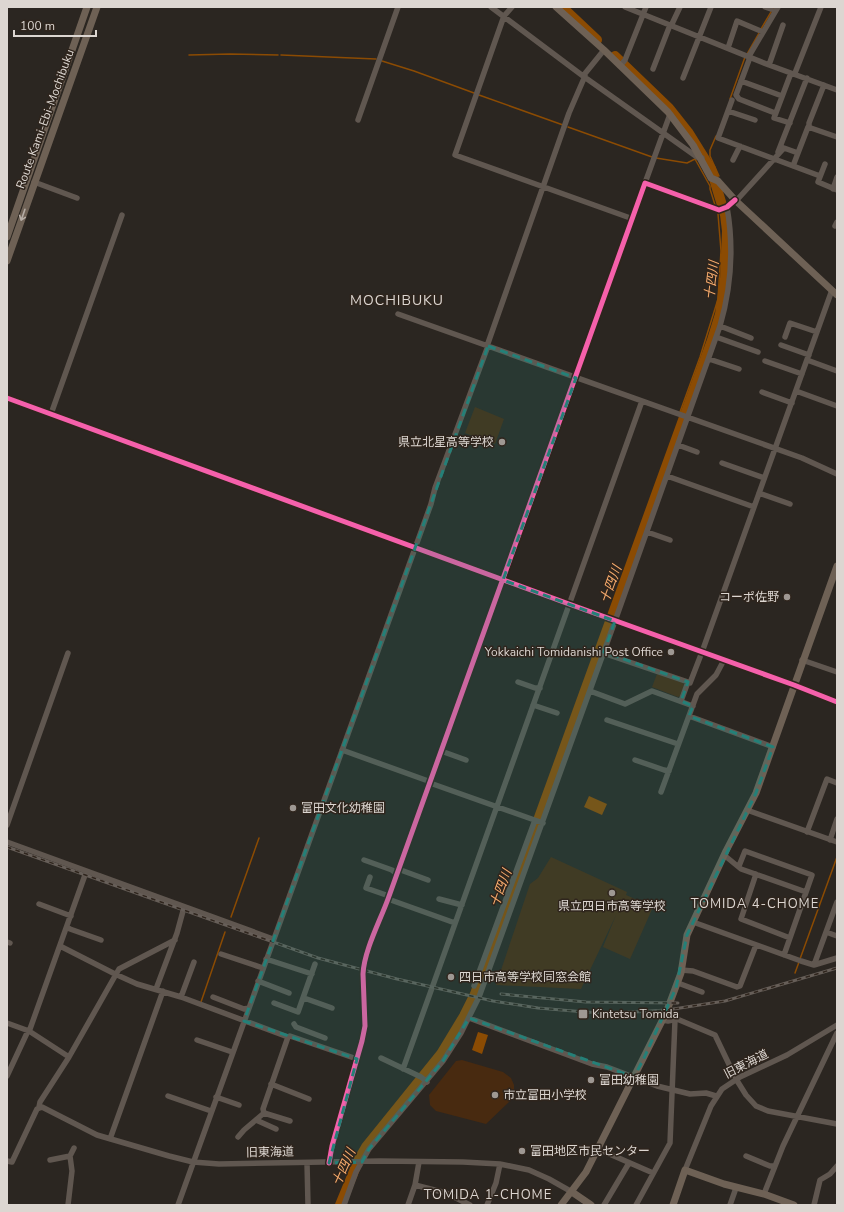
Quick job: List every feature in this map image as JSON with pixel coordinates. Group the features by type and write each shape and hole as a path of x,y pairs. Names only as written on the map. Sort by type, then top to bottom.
{"main road":[{"name":"Route Kami-Ebi-Mochibuku","path":"7,237 87,7"},
{"name":"Route Kami-Ebi-Mochibuku","path":"7,261 97,7"},
{"path":"556,7 622,64 671,115 702,158 714,180 834,292"},
{"path":"561,1205 586,1172 666,1013 678,983 687,935 724,855 756,793 802,660 809,646 837,566"},
{"path":"673,1205 685,1170 736,1188 764,1194 794,1205"},
{"path":"572,1192 591,1205"}],"street":[{"path":"358,120 398,7"},
{"path":"492,7 696,157 702,158"},
{"path":"512,7 504,16 455,155 633,219"},
{"path":"625,7 769,65 837,90"},
{"path":"622,64 646,7"},
{"path":"654,69 680,7"},
{"path":"683,78 711,7"},
{"path":"775,113 737,98 736,93 749,60 747,55 761,31 778,7"},
{"path":"790,123 774,118 775,113 821,7"},
{"path":"728,48 737,21 761,31"},
{"path":"769,65 783,25"},
{"path":"178,1205 569,114 584,76 604,50"},
{"path":"776,159 807,78"},
{"path":"741,81 782,96"},
{"path":"793,166 824,85"},
{"path":"732,100 718,138 820,176"},
{"path":"728,111 755,120"},
{"path":"329,1163 340,1116 365,1026 363,967 663,133 671,115"},
{"path":"809,127 837,137"},
{"path":"733,160 740,146"},
{"path":"645,183 719,210 727,207 736,200 776,159 784,148 798,153"},
{"path":"825,164 818,182 835,189 837,177"},
{"path":"34,182 77,198"},
{"path":"474,986 590,691 614,620 678,446 686,417 709,359 720,326 728,295 730,265 730,229 727,207"},
{"path":"50,414 122,215"},
{"path":"681,701 702,652 817,332 834,292"},
{"path":"398,314 775,448 818,464 837,474"},
{"path":"785,337 790,323 817,332"},
{"path":"720,326 751,338"},
{"path":"716,338 758,352"},
{"path":"781,345 837,371"},
{"path":"709,359 738,370"},
{"path":"765,361 802,374"},
{"path":"796,391 837,406"},
{"path":"762,392 792,403"},
{"path":"7,398 837,702"},
{"path":"403,1069 642,401"},
{"path":"678,446 697,452"},
{"path":"722,463 764,478"},
{"path":"667,476 754,507"},
{"path":"759,493 790,504"},
{"path":"646,532 670,540"},
{"path":"7,825 68,653"},
{"path":"603,653 688,682"},
{"path":"661,792 698,694 716,675 724,660"},
{"path":"802,660 837,672"},
{"path":"518,682 535,688 540,688"},
{"path":"590,691 625,704 652,691 693,706"},
{"path":"534,705 557,713"},
{"path":"689,716 773,747"},
{"path":"608,720 678,744"},
{"path":"342,750 538,822"},
{"path":"441,751 466,760"},
{"path":"635,760 669,771"},
{"path":"808,832 827,779 837,783"},
{"path":"747,810 837,842"},
{"path":"830,840 837,819"},
{"path":"344,1205 359,1162 425,1080 448,1054 469,1018 479,997 538,822"},
{"path":"7,842 273,939"},
{"path":"739,866 745,851 812,875 784,955"},
{"path":"724,855 741,869 806,892"},
{"path":"364,860 398,872 428,880"},
{"path":"756,874 741,919 790,938"},
{"path":"7,1076 29,1031 85,876"},
{"path":"370,877 366,888 455,923"},
{"path":"439,899 462,905"},
{"path":"39,904 71,916"},
{"path":"814,964 836,905"},
{"path":"156,989 175,940 183,911"},
{"path":"693,922 799,961 814,964 837,958"},
{"path":"67,927 101,940"},
{"path":"826,932 837,936"},
{"path":"7,1162 12,1162 37,1109 40,1107 40,1102 70,1057 115,974 126,964 175,940"},
{"path":"681,970 693,971 737,987 740,986 756,944"},
{"path":"60,946 137,984 181,997 289,1037 357,1059"},
{"path":"221,954 262,968"},
{"path":"266,959 312,974"},
{"path":"181,997 194,962"},
{"path":"274,1003 298,1012 315,964"},
{"path":"258,981 289,993"},
{"path":"678,983 702,992"},
{"path":"110,1139 163,991"},
{"path":"213,997 244,1008 249,1008"},
{"path":"304,998 332,1008"},
{"path":"469,1018 592,1064 607,1067 657,1086 690,1094 706,1092 716,1096"},
{"path":"662,1020 675,1020 715,1035 736,1079 746,1095 756,1106 768,1111 837,1124"},
{"path":"636,1205 653,1173 664,1157 670,1143 675,1020"},
{"path":"7,1023 29,1031 70,1057"},
{"path":"264,1113 263,1109 294,1023 296,1027 325,1038"},
{"name":"旧東海道","path":"685,1170 716,1096 722,1089 736,1079 787,1055 837,1025"},
{"path":"764,1194 797,1117 837,1032"},
{"path":"197,1040 232,1052"},
{"path":"381,1058 425,1080"},
{"path":"272,1084 309,1099"},
{"path":"168,1096 211,1111"},
{"path":"216,1097 239,1105"},
{"name":"旧東海道","path":"40,1107 43,1107 97,1135 193,1162 219,1164 359,1162 463,1162 500,1164 529,1170 572,1192"},
{"path":"238,1137 264,1113"},
{"path":"264,1113 290,1121"},
{"path":"256,1120 276,1129"},
{"path":"68,1205 72,1171 70,1156 74,1148"},
{"path":"598,1149 653,1173"},
{"path":"50,1160 70,1156"},
{"path":"746,1156 770,1166 776,1166"},
{"path":"408,1205 415,1185 420,1162"},
{"path":"307,1163 308,1205"},
{"path":"604,1205 629,1163"},
{"path":"487,1205 496,1184 500,1164"},
{"path":"814,1205 820,1180 830,1174 837,1166"},
{"path":"415,1185 446,1193 470,1205"},
{"path":"730,1205 736,1188"}],"highlighted area":[{"path":"488,346 576,378 503,580 615,621 604,652 688,682 681,701 693,706 689,716 773,747 756,793 687,935 676,988 634,1077 469,1018 443,1061 369,1149 362,1162 329,1163 357,1059 244,1021"}],"shaded area":[{"path":"475,407 504,419 495,444 465,433"},
{"path":"657,674 683,683 684,685 680,696 678,697 652,687"},
{"path":"589,796 607,804 602,815 584,807"},
{"path":"551,857 627,892 626,895 653,907 630,959 603,947 616,915 581,989 496,985 530,884 538,878"},
{"path":"478,1032 488,1035 482,1054 472,1050"},
{"path":"462,1060 503,1072 511,1078 514,1085 511,1100 486,1124 436,1111 430,1105 429,1095 456,1061"}],"waterway":[{"name":"十四川","path":"562,7 597,40"},
{"path":"761,29 774,7"},
{"path":"747,54 759,33"},
{"path":"189,55 278,55"},
{"path":"281,55 376,59"},
{"name":"十四川","path":"340,1205 359,1159 366,1147 441,1054 464,1016 475,994 712,340 720,314 725,279 727,231 725,215 711,169 688,132 669,108 615,56"},
{"path":"730,99 745,57"},
{"path":"382,61 474,93"},
{"path":"479,95 563,125"},
{"path":"568,127 652,157"},
{"path":"716,136 710,150 710,156 719,176"},
{"path":"656,158 687,163 695,159 710,186 715,205"},
{"name":"十四川","path":"719,189 719,195"},
{"path":"680,412 700,357 718,299 721,251 718,214"},
{"path":"231,917 259,838"},
{"path":"800,959 837,857"},
{"path":"201,1002 225,932"},
{"path":"795,973 799,962"}],"railway":[{"path":"7,847 318,958 397,979 493,1001 538,1008 617,1013 667,1010 725,1001 837,968"},
{"path":"501,994 586,1002 678,1003"}],"cycle path":[{"path":"329,1163 332,1146 365,1026 363,974 369,946 388,899 645,183 719,210 727,207 735,200"},
{"path":"7,398 837,702"}],"place":[{"name":"県立北星高等学校","path":"502,442"},
{"name":"コーポ佐野","path":"787,597"},
{"name":"Yokkaichi Tomidanishi Post Office","path":"671,652"},
{"name":"富田文化幼稚園","path":"293,808"},
{"name":"県立四日市高等学校","path":"612,893"},
{"name":"四日市高等学校同窓会館","path":"451,977"},
{"name":"Kintetsu Tomida","path":"583,1014"},
{"name":"富田幼稚園","path":"591,1080"},
{"name":"市立富田小学校","path":"495,1095"},
{"name":"富田地区市民センター","path":"522,1151"}],"district":[{"name":"MOCHIBUKU","path":"397,300"},
{"name":"TOMIDA 4-CHOME","path":"755,903"},
{"name":"TOMIDA 1-CHOME","path":"488,1194"}]}
